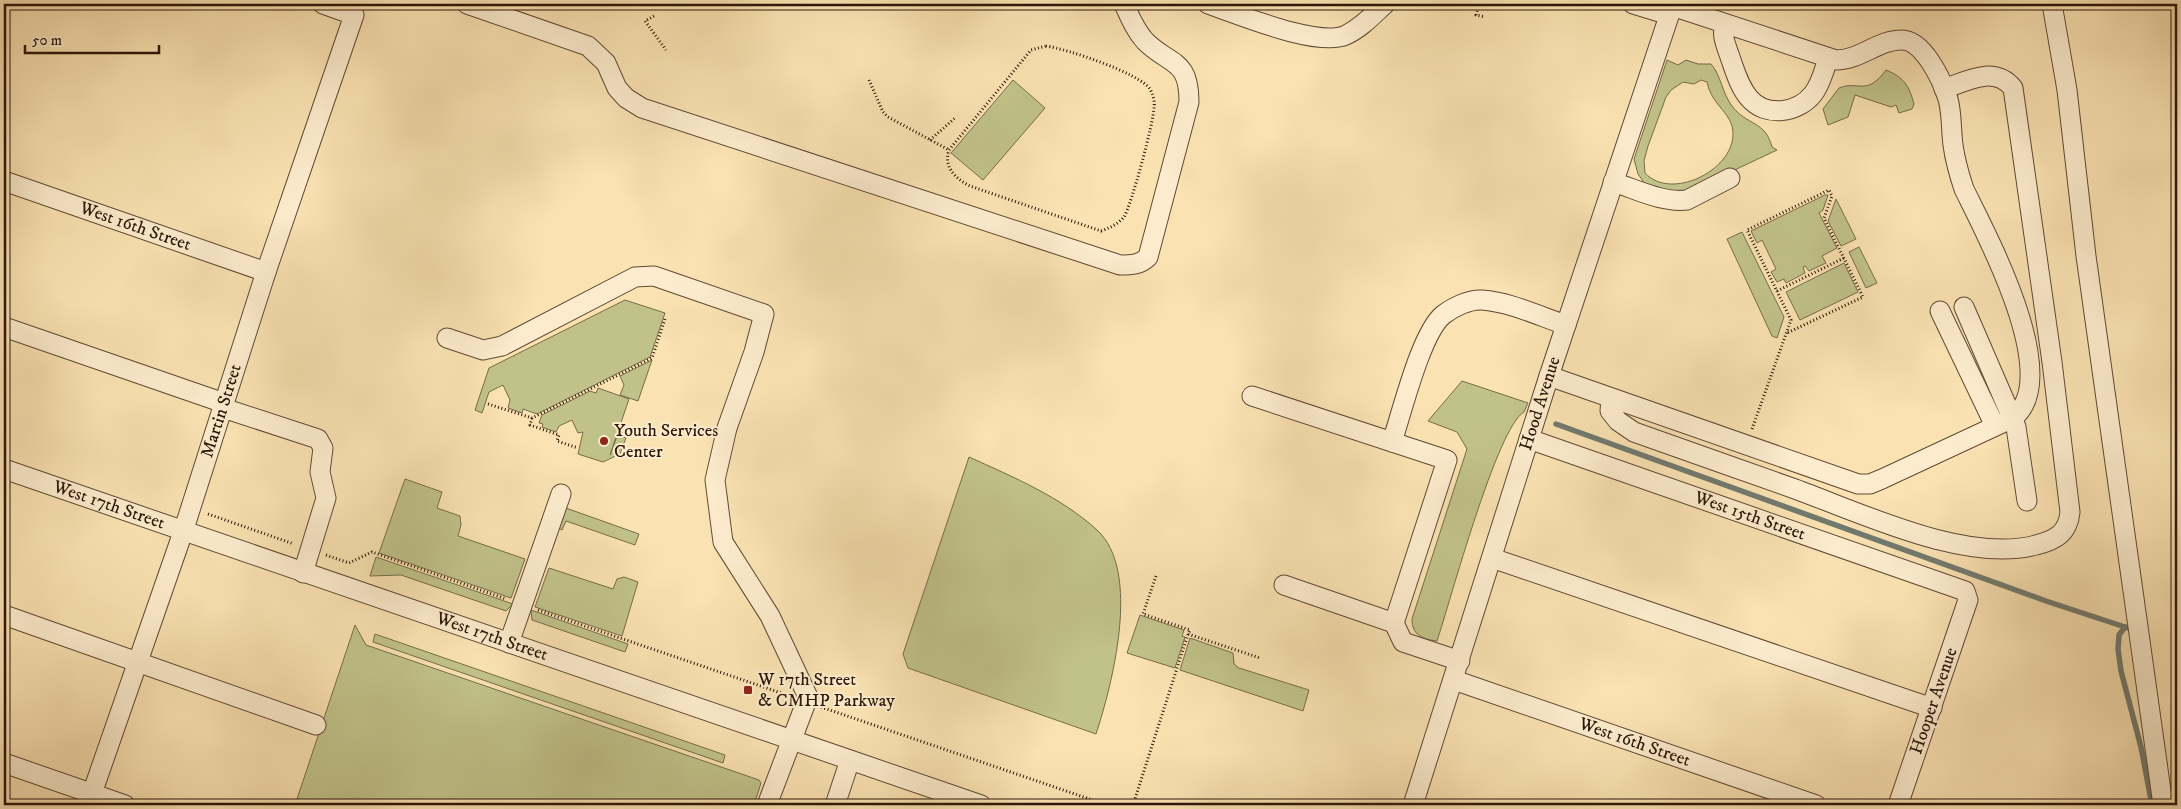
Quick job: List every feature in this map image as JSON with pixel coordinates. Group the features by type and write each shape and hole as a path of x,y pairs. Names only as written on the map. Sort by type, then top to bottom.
{"street":[{"name":"Martin Street","path":"90,799 136,662 183,532 266,272 354,15 323,4"},
{"path":"467,4 588,46 606,64 618,88 626,98 642,108 1120,265 1134,265 1143,262 1148,257 1189,102 1189,84 1177,64 1146,41 1134,27 1124,4"},
{"path":"1208,4 1311,37 1329,40 1345,36 1358,28 1385,4"},
{"path":"1549,376 1858,484 1870,484 2013,418 2021,411 2029,391 2027,356 2022,327 2008,281 1964,189 1957,169 1950,109 1944,89 1924,53 1918,46 1906,40 1886,43 1850,59 1828,59 1726,24 1671,8 1633,4"},
{"path":"2052,4 2067,90 2089,276 2163,805"},
{"name":"Hood Avenue","path":"1414,805 1549,376 1671,8"},
{"path":"1726,24 1723,36 1738,80 1750,99 1764,109 1790,110 1808,99 1819,83 1828,59"},
{"path":"1611,398 1610,411 1618,421 1634,432 1932,539 1990,549 2023,549 2049,542 2064,532 2069,524 2070,512 2052,362 2013,88 2006,80 1998,76 1985,75 1944,89"},
{"path":"1613,182 1660,197 1687,200 1730,178"},
{"name":"West 16th Street","path":"4,181 266,272"},
{"path":"447,338 483,350 502,346 644,275 654,276 764,314 754,352 727,428 715,480 723,542 770,616 808,697 767,805"},
{"path":"1392,442 1426,341 1442,315 1462,304 1479,300 1498,302 1566,325"},
{"path":"1964,307 2013,418 2019,442 2027,501"},
{"path":"1940,312 1995,426"},
{"path":"4,327 318,439 322,448 320,472 326,498 303,573"},
{"path":"1252,396 1447,460 1394,622 1403,642 1460,661"},
{"name":"West 15th Street","path":"1529,439 1965,591 1968,596"},
{"name":"West 17th Street","path":"4,469 981,805"},
{"path":"509,643 561,494"},
{"path":"1492,558 1932,708"},
{"path":"1284,585 1394,622"},
{"name":"Hooper Avenue","path":"1898,805 1968,596"},
{"path":"4,615 316,725"},
{"name":"West 16th Street","path":"1454,680 1816,805"},
{"path":"835,805 850,760"},
{"path":"4,763 90,799 125,805"}],"path":[{"path":"1479,4 1476,15 1485,17"},
{"path":"654,16 645,20 666,50"},
{"path":"1046,46 1060,49 1134,76 1147,85 1154,99 1153,118 1127,211 1116,224 1101,231 962,182 952,172 949,165 947,160 949,150 1031,50 1037,48 1046,46"},
{"path":"869,80 883,112 949,150"},
{"path":"930,140 955,118"},
{"path":"1746,446 1791,320 1747,230 1829,190 1832,196 1824,218 1863,297 1787,333"},
{"path":"1777,291 1844,258"},
{"path":"488,404 532,418 652,358 665,319"},
{"path":"532,418 530,425 559,435 557,441 578,448"},
{"path":"208,514 349,563 372,552 1107,805"},
{"path":"1133,805 1190,630 1143,614 1156,576"},
{"path":"1188,634 1260,658"}],"green space":[{"path":"1667,60 1678,65 1686,60 1698,64 1711,64 1732,106 1744,117 1760,127 1769,138 1772,147 1777,150 1690,191 1675,194 1645,184 1638,174 1634,159","holes":["1701,80 1707,82 1713,98 1730,121 1733,135 1730,148 1712,170 1698,178 1684,183 1670,184 1656,181 1645,173 1644,161 1666,97 1671,90 1683,82 1694,84"]},
{"path":"1886,70 1898,76 1905,83 1914,104 1912,109 1899,113 1896,105 1891,107 1855,95 1848,117 1828,125 1823,109 1839,88 1868,85 1879,78"},
{"path":"1013,80 1045,108 983,180 951,153"},
{"path":"1828,195 1823,210 1819,213 1837,248 1822,256 1826,263 1809,271 1805,266 1803,267 1805,273 1786,283 1784,279 1777,282 1771,272 1776,269 1762,240 1757,243 1751,231"},
{"path":"1836,199 1856,239 1841,246 1828,221"},
{"path":"1742,232 1784,317 1777,338 1772,336 1727,239"},
{"path":"1859,247 1877,283 1866,288 1849,252"},
{"path":"1844,263 1858,292 1800,320 1786,292"},
{"path":"625,300 665,313 650,357 537,414 523,409 522,413 508,408 510,400 503,385 489,392 482,413 475,410 489,368"},
{"path":"652,360 638,401 620,395 624,385 620,376"},
{"path":"1462,381 1528,403 1524,412 1513,425 1488,481 1437,641 1419,635 1414,629 1412,619 1467,449 1457,432 1428,421"},
{"path":"598,388 629,399 610,455 619,431 624,433 623,437 626,438 620,454 603,462 578,454 583,432 578,433 572,420 559,426 556,432 542,427 543,424 539,423 542,415 590,391 596,393"},
{"path":"969,457 1036,489 1068,507 1097,530 1111,549 1118,572 1121,600 1119,629 1109,687 1096,734 908,668 903,654"},
{"path":"405,479 442,492 437,508 460,516 461,525 458,536 525,559 511,598 379,553"},
{"path":"563,507 639,534 635,545 566,521 562,530 556,527"},
{"path":"376,557 513,604 506,611 401,575 370,576"},
{"path":"549,568 613,589 617,579 624,577 638,582 622,636 535,607"},
{"path":"531,610 628,644 625,652 532,620"},
{"path":"1140,615 1184,630 1182,636 1185,637 1175,668 1127,653"},
{"path":"355,625 366,645 759,780 761,783 754,805 295,805"},
{"path":"375,634 725,755 723,763 373,642"},
{"path":"1190,638 1233,653 1234,664 1239,668 1309,690 1303,711 1180,670"}],"waterway":[{"path":"1556,424 2046,601 2131,629"},
{"path":"2125,627 2119,635 2118,649 2121,671 2141,747 2152,805"}],"place":[{"name":"Youth Services Center","path":"604,441"},
{"name":"W 17th Street & CMHP Parkway","path":"748,690"}]}
